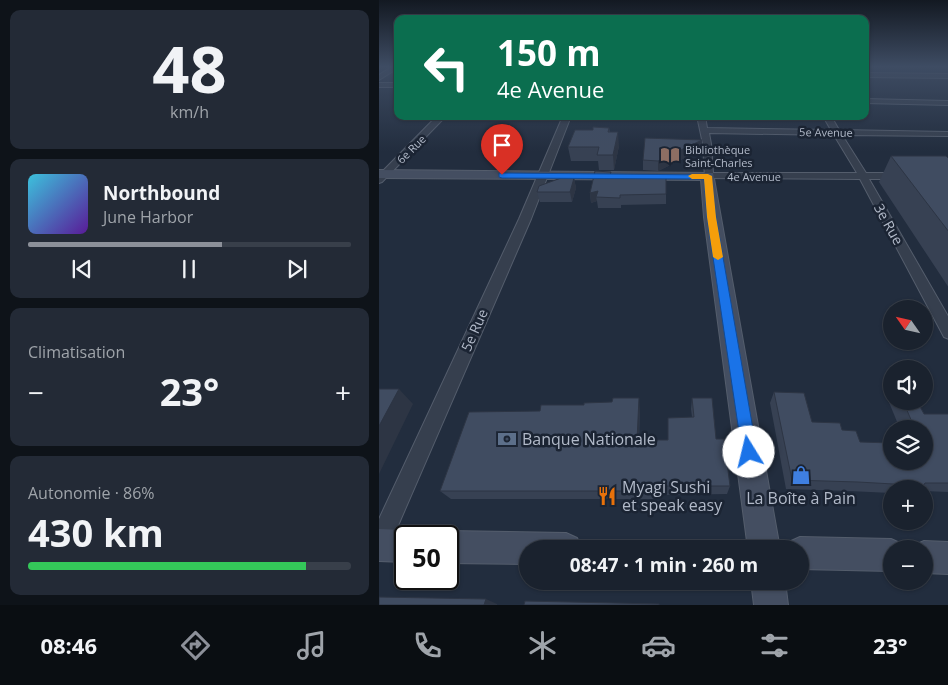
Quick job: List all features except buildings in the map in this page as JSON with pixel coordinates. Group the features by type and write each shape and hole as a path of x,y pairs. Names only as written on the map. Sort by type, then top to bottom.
{"main road":[{"name":"4e Avenue","path":"381,176 708,176"},
{"path":"708,176 711,217 763,540"},
{"path":"379,544 394,545"},
{"path":"459,547 519,548"},
{"path":"809,553 883,555"},
{"path":"933,557 948,558"},
{"path":"769,590 771,605"}],"street":[{"path":"869,101 948,102"},
{"name":"6e Rue","path":"381,176 439,120"},
{"name":"5e Rue","path":"379,544 525,219 541,175 565,120"},
{"path":"702,120 707,144 708,176"},
{"name":"3e Rue","path":"830,120 863,176 948,333"},
{"name":"5e Avenue","path":"704,130 948,134"},
{"name":"4e Avenue","path":"708,176 912,176"}],"slow traffic":[{"path":"692,176 708,176 711,217 718,257"}],"place":[{"name":"Bibliothèque Saint-Charles","path":"670,155"},
{"name":"Banque Nationale","path":"507,439"},
{"name":"La Boîte à Pain","path":"801,475"},
{"name":"Myagi Sushi et speak easy","path":"607,496"}],"route":[{"path":"502,175 708,176 711,217 749,452"}]}
